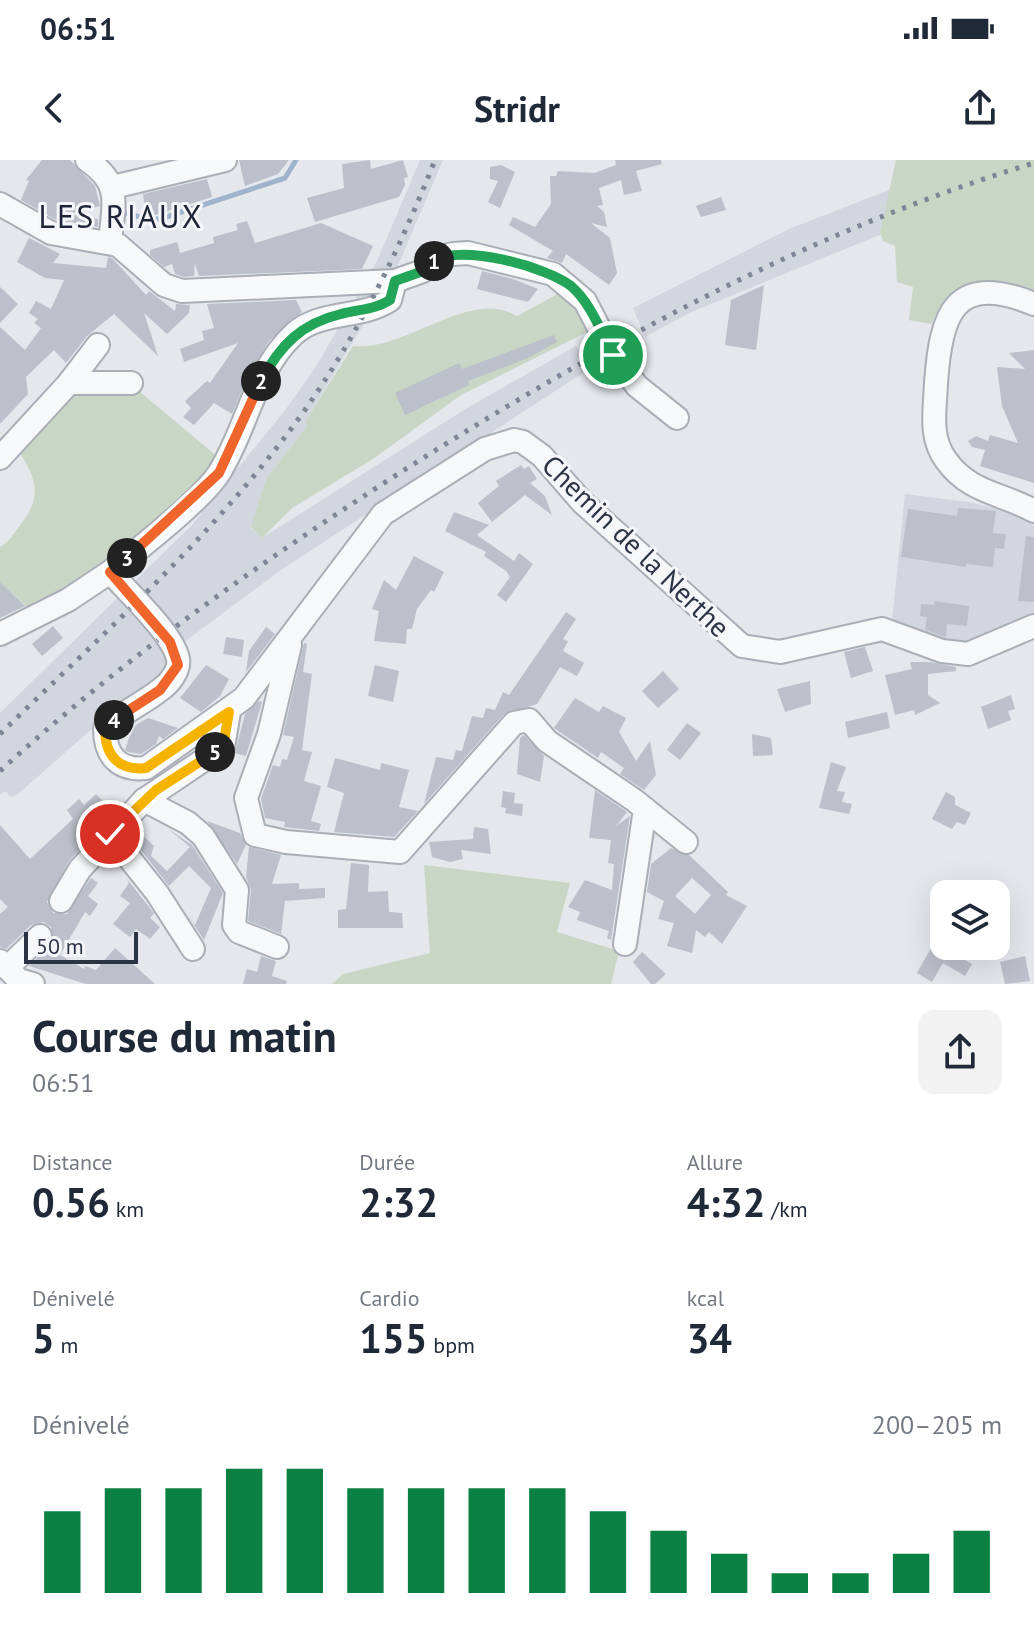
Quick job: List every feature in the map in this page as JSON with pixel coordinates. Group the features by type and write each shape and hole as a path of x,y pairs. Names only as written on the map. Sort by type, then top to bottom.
{"street":[{"path":"113,202 225,160"},
{"path":"89,161 104,171 113,202 110,243"},
{"path":"1,206 51,233 110,243 127,251 164,285 182,291 395,281 423,271 437,258 468,253 553,274 585,301 613,355 637,386 677,418"},
{"path":"0,634 68,600 110,572 219,473 262,377 295,333 341,314 377,308 390,300 395,281"},
{"path":"1034,304 1008,295 983,293 963,300 952,309 940,337 933,431 943,457 961,478 985,493 1034,511"},
{"path":"0,458 69,383 98,345"},
{"path":"69,383 131,383"},
{"name":"Chemin de la Nerthe","path":"110,572 170,642 178,660 175,674 160,690 121,712 105,729 105,745 113,759 131,770 146,768 229,712 291,640 383,514 485,449 514,440 542,456 582,502 742,646 780,652 882,629 942,651 968,654 1034,626"},
{"path":"291,640 269,734 246,798 255,835 286,842 400,852 514,723 529,720 547,741 645,809 686,842"},
{"path":"61,901 80,869 144,800 223,747 229,712"},
{"path":"144,800 188,823 203,836 237,890 234,925 239,932 277,947"},
{"path":"625,944 645,809"},
{"path":"110,834 157,893 193,949"},
{"path":"33,984 19,980 3,964 40,936"}],"shaded area":[{"path":"420,160 443,160 396,270 306,420 307,426 266,479 251,528 262,538 467,408 576,346 589,369 281,570 183,643 170,665 144,690 118,706 18,794 11,797 5,791 0,795 0,713 191,526 286,409 317,365 377,261"},
{"path":"958,163 970,198 689,313 645,337 633,308 789,229"},
{"path":"905,494 969,502 1006,511 1034,525 1034,616 985,640 949,646 892,621"}],"green space":[{"path":"896,160 1034,160 1034,290 1001,283 974,284 951,296 931,324 909,320 913,287 897,282 895,246 883,241 880,233"},
{"path":"565,290 587,321 587,332 461,395 373,459 292,508 262,538 251,527 266,479 307,426 306,420 353,346 394,340 458,314 479,309 499,309 517,316"},
{"path":"123,386 139,391 219,458 178,503 132,544 55,595 28,608 0,582 0,547 12,537 28,514 34,496 33,478 18,450 71,389"},
{"path":"424,865 570,883 557,932 619,951 611,984 332,984 343,974 430,953"}],"building":[{"path":"42,160 70,160 95,186 100,206 69,214 98,219 98,227 56,220 21,200 29,181 26,180"},
{"path":"239,160 289,160 278,174 245,186"},
{"path":"370,160 371,169 403,160 408,177 404,178 405,185 399,197 315,222 307,198 344,188 342,164"},
{"path":"615,160 661,160 662,164 636,171 642,191 624,195 621,180 599,188 603,205 597,206 604,212 607,227 591,223 610,238 617,273 609,285 566,254 562,263 547,258 553,251 509,225 513,217 535,227 551,204 550,176 556,176 558,171 594,173 616,165"},
{"path":"501,165 515,172 500,208 488,202 498,181 490,179 490,167"},
{"path":"207,179 212,197 146,218 143,194"},
{"path":"721,197 726,210 701,217 696,206"},
{"path":"247,221 255,243 321,223 373,246 362,269 199,276 195,264 194,276 184,277 175,274 172,264 164,267 150,255 150,250 177,242 180,253 214,243 213,237 238,230 236,224"},
{"path":"29,238 60,254 53,263 106,268 108,257 112,258 146,295 149,291 175,311 176,304 190,305 189,313 167,334 144,313 158,356 114,314 87,336 66,363 54,350 26,377 28,394 0,424 0,327 25,350 41,328 34,323 38,319 29,313 36,301 51,309 64,280 45,278 17,262"},
{"path":"482,271 538,289 528,302 477,289"},
{"path":"764,285 756,350 725,345 731,300"},
{"path":"0,287 18,304 0,323"},
{"path":"296,300 302,312 269,341 248,376 232,414 214,403 194,425 183,417 191,408 185,401 207,381 210,383 238,343 184,362 180,349 204,340 202,331 214,328 207,304"},
{"path":"554,335 557,342 528,358 468,381 469,385 405,415 395,393 459,363 462,369"},
{"path":"1034,350 1034,483 980,466 985,450 972,447 968,441 976,436 988,441 990,435 1018,443 1002,406 997,367 1025,369 1009,353"},
{"path":"521,465 524,469 529,466 537,479 530,483 545,496 552,515 525,495 492,522 478,503 499,486 496,481"},
{"path":"958,508 996,511 993,533 1006,534 1004,549 995,548 993,567 966,564 966,567 901,557 908,509 957,516"},
{"path":"454,512 489,525 477,535 514,561 519,553 533,564 506,602 497,595 510,577 506,571 484,556 486,552 445,531"},
{"path":"1026,536 1034,537 1034,602 1018,601"},
{"path":"414,556 444,572 434,592 431,590 417,609 412,629 407,629 406,644 374,641 379,611 372,609 384,580 396,590"},
{"path":"0,582 25,606 0,618"},
{"path":"934,601 969,606 967,626 947,624 946,637 925,630 927,617 920,616 921,604 934,605"},
{"path":"566,612 576,619 563,639 568,641 563,651 584,663 577,676 560,667 537,704 504,714 424,804 436,757 453,760 456,750 462,751 472,716 483,718 486,708 495,710 503,692 509,695"},
{"path":"53,626 63,638 42,656 32,644"},
{"path":"266,627 275,634 246,672 249,651"},
{"path":"226,637 244,640 242,657 223,654"},
{"path":"304,643 307,644 303,672 312,674 302,750 312,752 304,781 321,786 311,821 321,824 319,831 284,827 285,822 265,818 261,799 273,765 280,767 282,759 287,760 294,737 283,735"},
{"path":"865,647 873,671 851,678 844,652"},
{"path":"910,662 956,667 956,671 928,674 928,695 940,703 915,715 914,710 895,715 885,675 912,669"},
{"path":"206,665 229,679 220,696 201,712 180,698"},
{"path":"375,665 399,671 393,702 368,696"},
{"path":"663,671 679,689 658,708 642,691"},
{"path":"810,681 811,704 785,712 777,689"},
{"path":"1011,695 1015,709 1008,711 1011,720 988,729 981,707"},
{"path":"575,698 599,712 603,706 626,718 619,732 636,761 650,741 656,775 644,790 620,774 624,768 601,752 598,758 554,728"},
{"path":"259,701 262,702 246,756 235,753 245,714"},
{"path":"887,712 890,728 848,738 845,722"},
{"path":"148,718 178,728 163,739 159,736 156,744 141,754 128,752 125,750 136,725"},
{"path":"687,723 701,733 680,760 667,750"},
{"path":"752,734 771,738 773,755 753,756"},
{"path":"524,735 544,756 540,782 517,774 520,738"},
{"path":"335,758 380,770 381,763 409,770 399,807 418,811 394,837 334,832 344,793 327,787"},
{"path":"831,762 846,767 837,791 845,792 842,802 852,804 849,814 819,808"},
{"path":"595,790 627,812 616,826 630,816 611,940 607,938 609,931 577,920 580,912 568,907 585,880 612,890 614,864 608,863 611,840 589,838"},
{"path":"503,791 515,793 514,803 523,804 522,816 505,813 506,808 501,807"},
{"path":"946,792 955,797 955,805 971,813 965,825 957,822 952,829 932,819"},
{"path":"96,794 114,812 68,862 47,902 53,913 67,914 91,878 98,883 88,896 98,904 90,916 85,912 60,955 84,969 85,966 96,970 115,948 155,984 86,984 29,966 53,941 51,927 43,922 31,925 6,949 0,947 0,914 8,907 0,899 0,825 30,859 73,819 67,810 79,799 84,805"},
{"path":"207,821 240,833 246,845 237,864"},
{"path":"474,827 488,829 491,854 461,850 463,859 450,862 432,857 429,842 473,839"},
{"path":"167,828 192,845 223,893 204,940 189,917 195,925 211,888 189,866 169,886 130,836 136,829 154,846 151,856 167,871 190,847"},
{"path":"249,847 281,855 272,884 299,883 299,889 325,888 325,898 285,901 281,934 248,921 251,890 246,877"},
{"path":"671,848 689,855 728,892 726,895 747,906 722,944 709,932 705,937 696,930 692,953 667,946 674,923 658,919 664,901 647,892 651,864","holes":["692,878 711,895 695,914 675,896"]},
{"path":"351,863 369,865 368,892 388,891 389,912 402,913 403,928 338,928 338,910 346,909"},
{"path":"127,879 154,913 150,918 160,927 150,939 136,929 130,937 113,924 130,903 120,896 129,883"},
{"path":"930,950 930,960 965,960 972,964 965,976 943,963 932,982 917,973"},
{"path":"642,952 666,974 655,984 651,984 633,962"},
{"path":"261,956 276,961 272,976 287,981 286,984 243,984 247,969 257,972"},
{"path":"1025,956 1030,981 1005,984 1000,962"}],"waterway":[{"path":"119,211 146,219 160,219 285,178 296,160"}],"railway":[{"path":"0,734 161,578 273,452 307,407 362,318 394,256 435,160"},
{"path":"0,771 97,688 250,573 409,467 558,376 711,294 790,256 951,190 1034,163"}],"district":[{"name":"LES RIAUX","path":"121,217"}],"route":[{"path":"110,834 156,790 223,747 229,712 146,768 131,770 113,759 105,745 105,729 121,712 169,682 175,674 178,660 170,642 110,572 219,473 262,377 295,333 307,325 341,314 377,308 390,300 395,281 423,271 437,258 468,253 553,274 572,287 585,301 613,355"}]}
